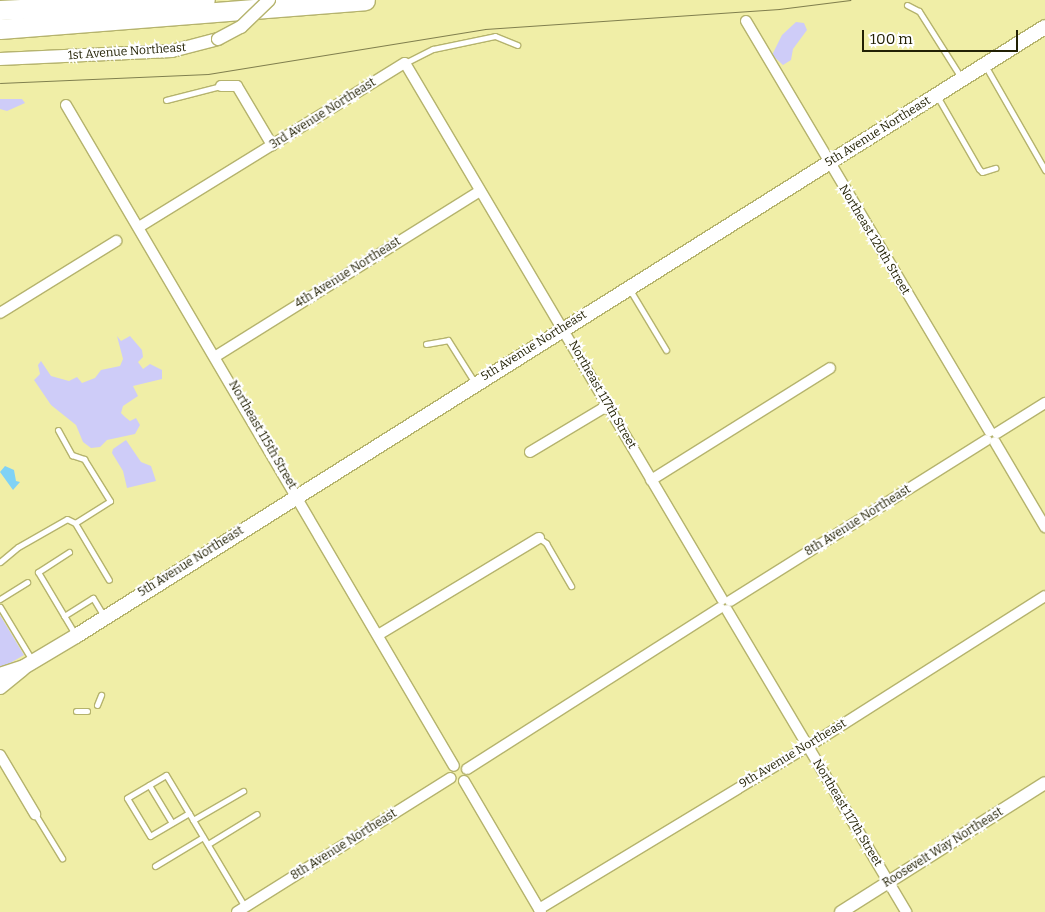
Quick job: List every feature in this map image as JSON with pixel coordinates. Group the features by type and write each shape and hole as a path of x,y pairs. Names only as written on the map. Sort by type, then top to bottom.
{"highway":[{"path":"0,10 205,0"},
{"path":"0,28 365,0"}],"main road":[{"name":"5th Avenue Northeast","path":"0,676 29,664 106,618 563,328 1045,27"},
{"name":"5th Avenue Northeast","path":"0,687 16,677 29,664"}],"street":[{"name":"1st Avenue Northeast","path":"0,60 172,51 218,39 241,27 269,0"},
{"name":"Northeast 120th Street","path":"746,21 828,163 1045,527"},
{"name":"3rd Avenue Northeast","path":"139,227 405,63"},
{"name":"Northeast 117th Street","path":"405,63 563,328 806,746 906,912"},
{"path":"221,86 237,86 272,145"},
{"name":"Northeast 115th Street","path":"66,105 216,356 454,766"},
{"name":"4th Avenue Northeast","path":"216,356 480,190"},
{"path":"0,313 116,242"},
{"path":"651,480 830,368"},
{"name":"8th Avenue Northeast","path":"466,769 1045,403"},
{"path":"530,452 607,406"},
{"path":"378,635 540,538"},
{"name":"9th Avenue Northeast","path":"540,910 1045,596"},
{"path":"0,755 35,814"},
{"path":"454,766 466,769 468,774 464,781 457,782 451,778 450,771 454,766"},
{"name":"8th Avenue Northeast","path":"241,909 451,778"},
{"path":"464,781 540,910"},
{"name":"Roosevelt Way Northeast","path":"840,912 1045,783"}],"lane":[{"path":"907,5 919,11 962,80"},
{"name":"3rd Avenue Northeast","path":"405,63 433,49 495,36 517,45"},
{"path":"985,65 1045,170"},
{"path":"166,100 221,86"},
{"path":"936,96 979,169 994,168"},
{"path":"628,288 666,350"},
{"path":"426,344 448,340 475,384"},
{"path":"58,430 72,455 84,459 110,502 75,523"},
{"path":"0,562 60,521 66,519 75,523 109,580"},
{"path":"540,538 546,543 571,586"},
{"path":"69,552 38,572 76,636"},
{"path":"0,599 27,582"},
{"path":"64,616 94,598 106,618"},
{"path":"0,607 29,664"},
{"path":"97,705 101,695"},
{"path":"76,711 87,711"},
{"path":"189,813 150,836 127,798 166,775 208,844 241,909"},
{"path":"149,785 172,823"},
{"path":"193,820 243,791"},
{"path":"35,814 62,858"},
{"path":"208,844 257,814"},
{"path":"155,866 203,837"}],"shaded area":[{"path":"796,22 804,23 807,30 793,49 791,60 783,65 772,55 782,35"},
{"path":"0,99 22,99 25,103 7,111 0,109"},
{"path":"117,336 121,341 130,336 142,350 143,357 138,362 143,369 150,364 162,370 162,379 133,386 138,396 123,406 121,413 130,421 136,418 140,425 135,434 107,440 100,447 91,448 83,442 76,425 51,405 34,380 40,374 38,365 41,361 51,376 69,381 77,377 82,383 95,378 101,370 120,366 123,359"},
{"path":"126,440 141,462 151,466 156,481 127,488 123,471 112,453 113,449"},
{"path":"5,466 14,470 16,481 20,482 13,490 0,472"},
{"path":"0,615 24,655 0,669"}],"tram line":[{"path":"0,83 208,74 485,29 779,9 850,0"}]}
